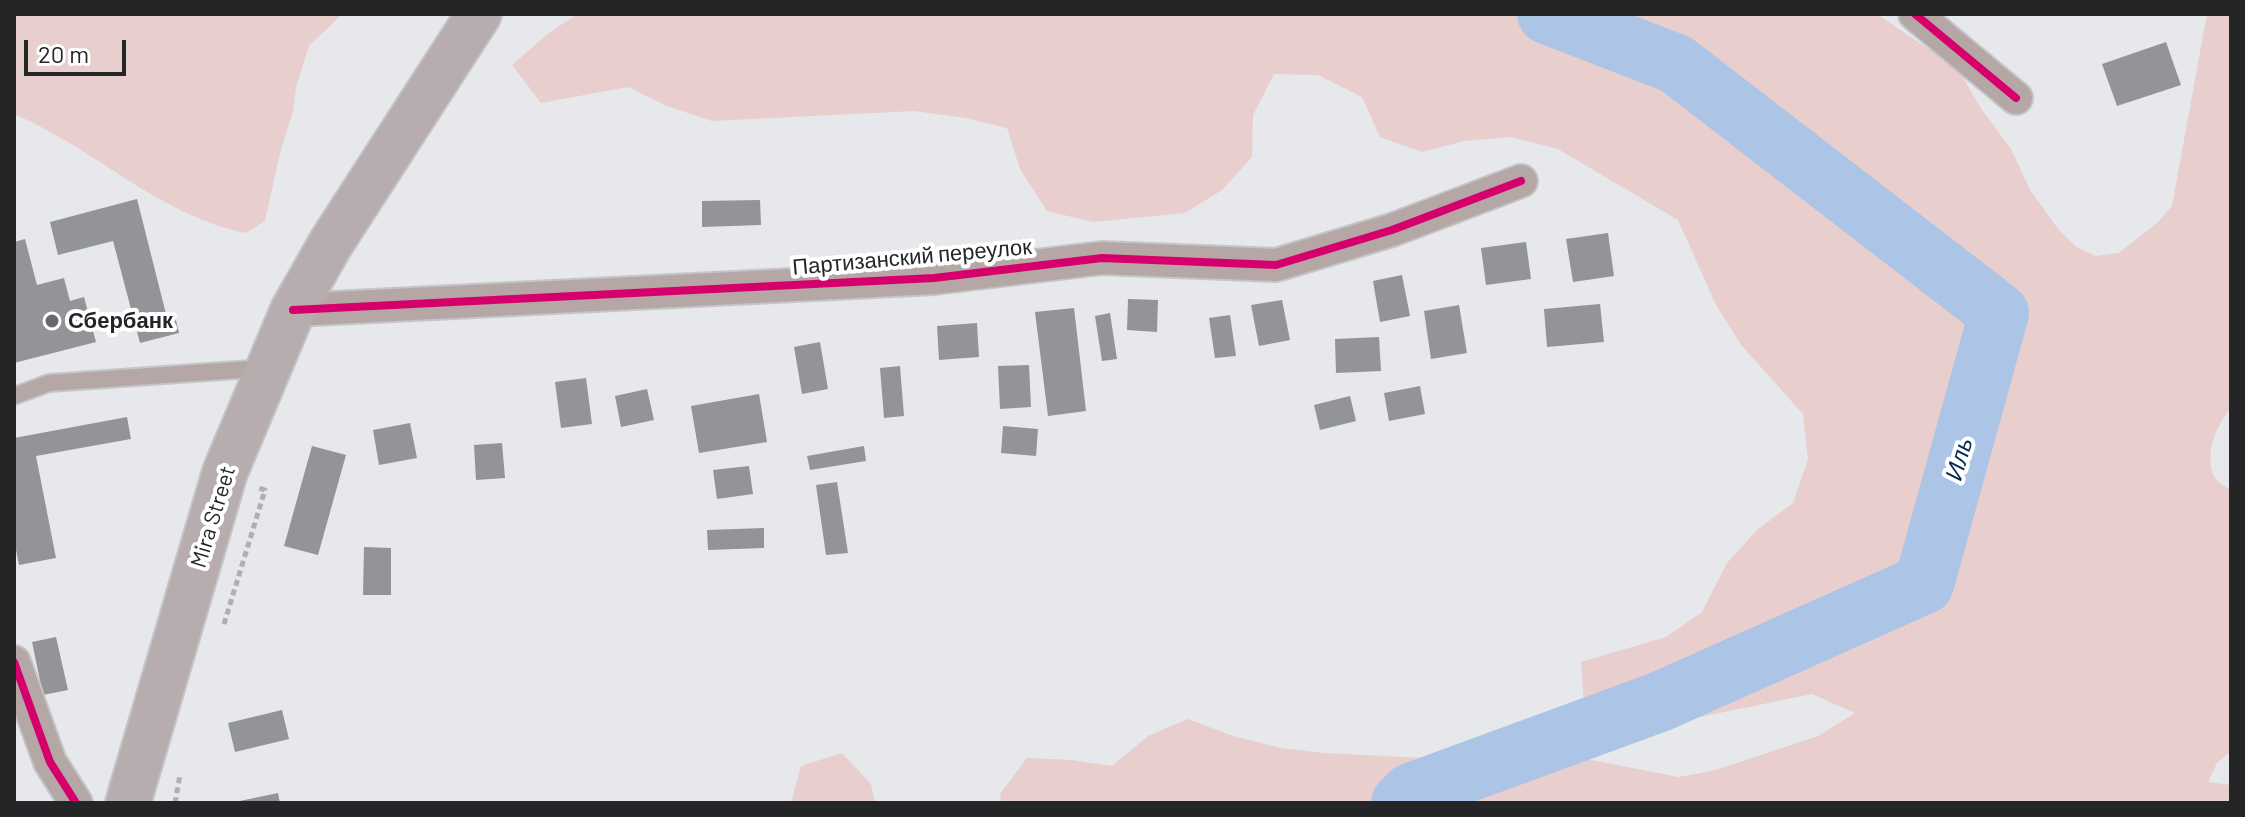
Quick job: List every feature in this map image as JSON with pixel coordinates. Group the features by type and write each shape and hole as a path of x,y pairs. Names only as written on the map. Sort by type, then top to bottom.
{"highway":[{"name":"Mira Street","path":"128,803 225,472 293,310 331,243 479,14"}],"street":[{"path":"1915,14 2016,98"},
{"name":"Партизанский переулок","path":"293,310 934,278 1102,258 1276,265 1392,230 1521,181"},
{"path":"14,662 50,762 76,803"}],"lane":[{"path":"14,396 49,383 269,368"}],"shaded area":[{"path":"14,14 342,14 309,46 296,87 293,111 265,221 246,233 185,212 14,114"},
{"path":"577,14 1877,14 1958,69 1980,107 2011,149 2030,190 2058,229 2076,247 2096,256 2119,253 2158,222 2172,206 2207,14 2231,14 2231,409 2216,432 2210,461 2215,478 2231,491 2231,751 2217,763 2208,782 2231,785 2231,803 1001,803 1000,794 1027,758 1112,766 1148,736 1188,719 1233,736 1281,748 1324,753 1565,765 1587,759 1678,777 1722,768 1818,736 1855,713 1812,694 1671,723 1628,724 1584,705 1581,662 1666,637 1702,612 1727,563 1757,530 1793,503 1808,459 1803,414 1742,346 1716,305 1678,220 1558,149 1511,137 1464,141 1422,152 1380,137 1362,97 1318,75 1274,74 1253,115 1252,157 1222,190 1185,213 1093,222 1047,211 1020,169 1007,128 966,118 914,111 712,121 667,106 628,87 541,103 512,65"},
{"path":"842,753 871,784 875,803 791,803 801,766"}],"building":[{"path":"2166,42 2181,85 2117,106 2102,64"},
{"path":"137,199 166,314 174,312 179,333 140,343 113,241 58,255 50,222"},
{"path":"760,200 761,225 702,227 702,201"},
{"path":"1608,233 1614,276 1573,282 1566,239"},
{"name":"Сбербанк","path":"25,239 37,285 64,278 70,301 84,297 96,342 14,363 14,242"},
{"path":"1526,242 1531,279 1486,285 1481,248"},
{"path":"1402,275 1410,316 1380,322 1373,281"},
{"path":"1128,299 1158,300 1157,332 1127,330"},
{"path":"1282,300 1290,340 1259,346 1251,305"},
{"path":"1600,304 1604,342 1547,347 1544,309"},
{"path":"1459,305 1467,353 1431,359 1424,311"},
{"path":"1074,308 1086,411 1048,416 1035,312"},
{"path":"1110,313 1117,359 1102,361 1095,316"},
{"path":"1230,315 1236,356 1215,358 1209,318"},
{"path":"977,323 979,357 939,360 937,326"},
{"path":"1379,337 1381,371 1336,373 1335,339"},
{"path":"820,342 828,389 802,394 794,347"},
{"path":"1029,365 1031,407 1000,409 998,366"},
{"path":"900,366 904,416 884,418 880,368"},
{"path":"586,378 592,424 561,428 555,382"},
{"path":"1420,386 1425,414 1389,421 1384,393"},
{"path":"647,389 654,420 621,427 615,396"},
{"path":"759,394 767,442 699,453 691,406"},
{"path":"1350,396 1356,421 1320,430 1314,405"},
{"path":"127,417 131,439 36,456 56,558 19,565 14,540 14,438"},
{"path":"410,423 417,458 379,465 373,430"},
{"path":"1003,426 1038,429 1036,456 1001,453"},
{"path":"502,443 505,478 476,480 474,445"},
{"path":"312,446 346,455 318,555 284,546"},
{"path":"864,446 866,461 810,470 807,456"},
{"path":"749,466 753,494 717,499 713,470"},
{"path":"837,482 848,553 826,555 816,485"},
{"path":"764,528 764,548 708,550 707,530"},
{"path":"364,547 391,548 391,595 363,595"},
{"path":"56,637 68,690 43,695 32,642"},
{"path":"282,710 289,739 235,752 228,723"},
{"path":"278,793 280,803 235,803 235,802"}],"waterway":[{"name":"Иль","path":"1401,803 1411,793 1659,702 1924,584 1999,313 1676,64 1547,14"}],"cycle path":[{"path":"1915,14 2016,98"},
{"path":"293,310 934,278 1102,258 1276,265 1392,230 1521,181"},
{"path":"14,662 50,762 76,803"}],"place":[{"name":"Сбербанк","path":"52,321"}]}
